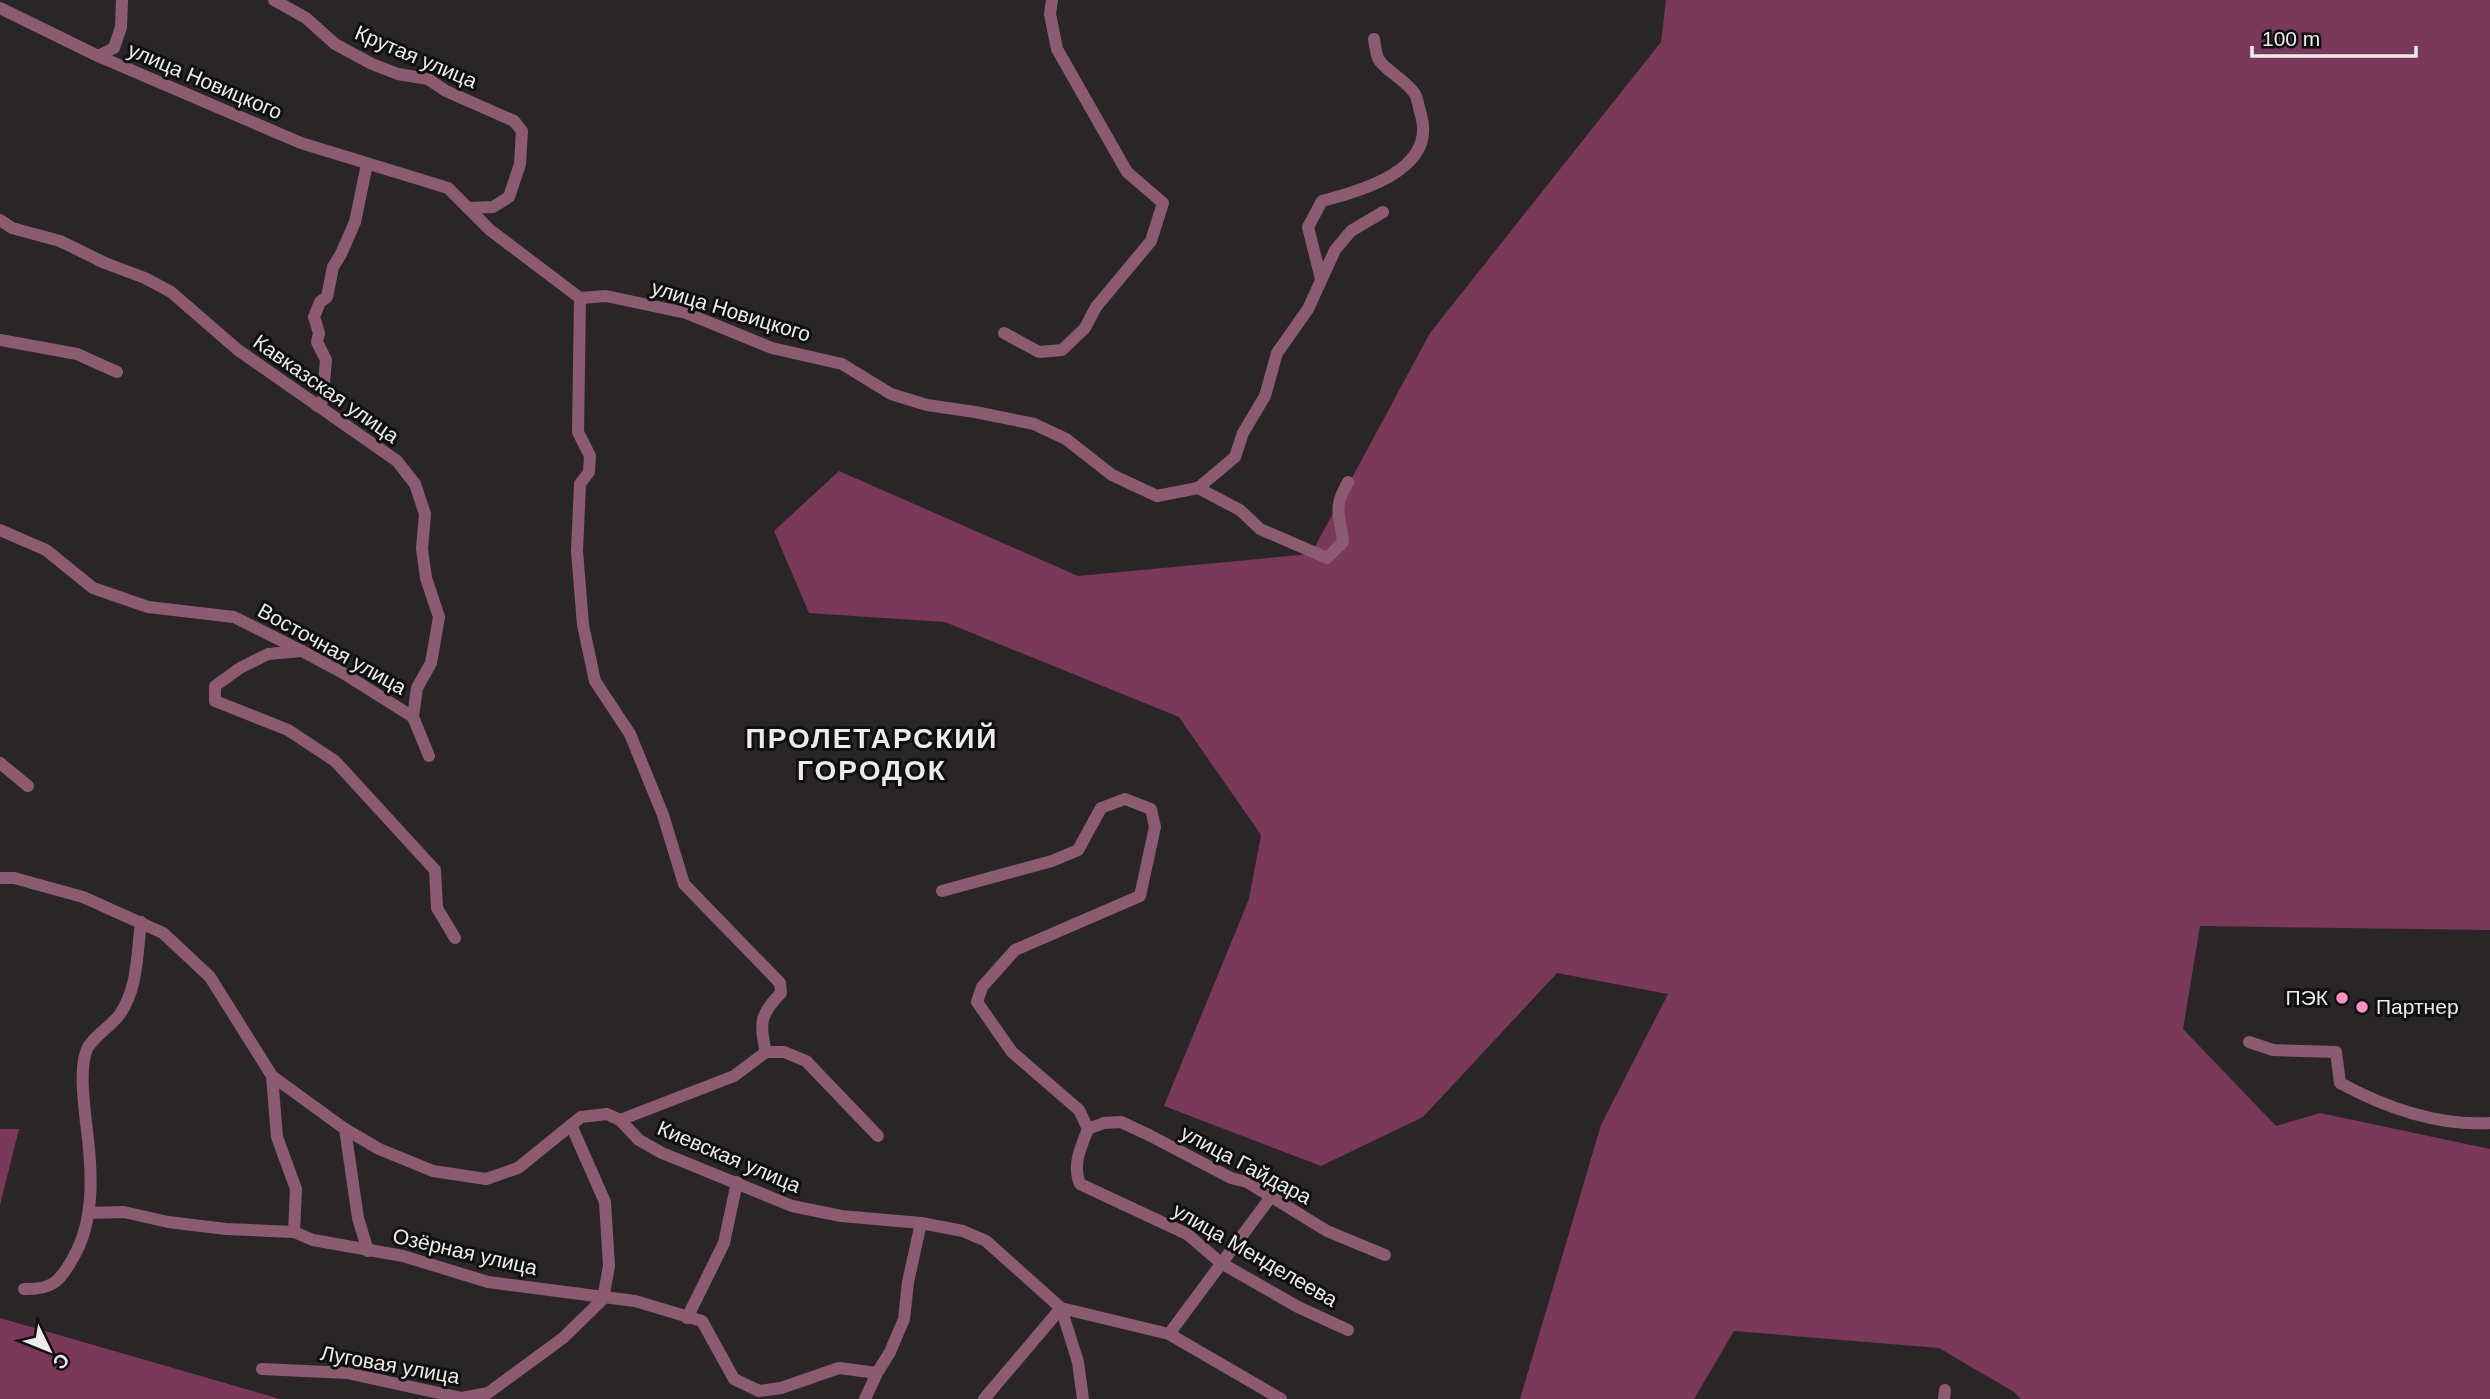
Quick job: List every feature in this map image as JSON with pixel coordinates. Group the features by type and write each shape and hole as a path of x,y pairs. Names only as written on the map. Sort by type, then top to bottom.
{"street":[{"path":"98,56 114,48 121,27 122,0"},
{"name":"Крутая улица","path":"274,0 306,19 335,44 372,64 398,74 428,79 446,91 514,121 522,131 520,164 509,197 493,207 468,208"},
{"path":"1004,333 1039,352 1062,350 1085,328 1096,307 1151,241 1163,203 1127,172 1057,49 1050,13 1052,0"},
{"name":"улица Новицкого","path":"4,7 98,56 301,143 448,188 490,230 580,298 606,296 686,313 772,348 842,363 891,394 927,405 1034,424 1066,439 1112,475 1157,496 1198,488 1235,457 1242,433 1265,396 1278,353 1308,309 1335,250 1351,231 1383,212"},
{"path":"1321,279 1308,227 1322,201 1366,190 1401,170 1418,152 1424,126 1415,95 1400,77 1379,60 1374,39"},
{"path":"317,406 326,397 323,394 326,360 317,342 319,333 314,317 320,302 327,297 333,267 355,222 367,164"},
{"name":"Кавказская улица","path":"0,220 12,228 60,241 171,292 238,350 397,461 415,484 425,514 422,549 426,578 439,617 431,663 417,688 413,717"},
{"path":"580,298 578,432 590,456 589,472 580,484 577,551 583,625 595,681 630,734 663,815 684,884 780,983 781,993 766,1008 761,1029 766,1052"},
{"path":"0,340 77,354 117,372"},
{"path":"1198,488 1240,510 1260,529 1327,558 1343,542 1338,514 1339,499 1348,482"},
{"name":"Восточная улица","path":"0,530 46,550 93,588 148,607 234,617 302,651 413,717 429,756"},
{"path":"302,651 268,654 240,668 215,686 215,701 288,730 335,761 435,870 437,908 455,938"},
{"path":"0,763 28,786"},
{"path":"942,891 1052,861 1078,850 1101,808 1113,803 1125,799 1151,809 1155,827 1140,896 1015,950 982,987 977,1002 1012,1052 1079,1110 1088,1129"},
{"path":"0,878 14,878 83,897 163,933 209,977 272,1076 345,1129 379,1149 433,1171 486,1180 518,1168 581,1117 607,1114 620,1120 734,1076 766,1052 784,1052 806,1061 878,1136"},
{"path":"24,1289 43,1289 53,1284 66,1271 83,1241 89,1213 90,1149 82,1085 87,1048 119,1016 132,994 141,922"},
{"path":"2249,1042 2273,1050 2336,1052 2340,1083 2372,1101 2419,1116 2473,1124 2490,1123"},
{"path":"272,1076 277,1137 296,1189 295,1231"},
{"name":"Киевская улица","path":"620,1120 639,1140 662,1153 737,1182 772,1199 841,1216 920,1223 962,1231 986,1241 1061,1308 1170,1334 1281,1399"},
{"name":"улица Гайдара","path":"1088,1129 1104,1123 1121,1122 1231,1178 1247,1182 1270,1199 1327,1231 1385,1255"},
{"path":"571,1125 605,1202 609,1266 603,1299"},
{"path":"345,1129 359,1218 368,1251"},
{"name":"улица Менделеева","path":"1088,1129 1078,1156 1076,1174 1080,1184 1187,1234 1221,1263 1298,1307 1348,1330"},
{"path":"687,1318 724,1243 737,1182"},
{"path":"1170,1334 1270,1199"},
{"name":"Озёрная улица","path":"89,1213 124,1212 168,1222 226,1229 295,1231 313,1240 403,1256 488,1282 603,1299 635,1301 702,1321 734,1379 758,1391 780,1388 839,1368 877,1373"},
{"path":"865,1399 904,1319 908,1282 920,1223"},
{"name":"Луговая улица","path":"262,1368 347,1373 462,1398 488,1393 563,1339 603,1299"},
{"path":"984,1399 1061,1308"},
{"path":"1061,1308 1078,1362 1083,1399"}],"shaded area":[{"path":"1666,0 2490,0 2490,930 2200,926 2183,1029 2276,1126 2320,1113 2490,1149 2490,1399 2021,1399 2014,1392 1939,1348 1734,1331 1694,1399 1520,1399 1601,1125 1668,994 1557,973 1423,1117 1321,1166 1164,1106 1249,899 1261,835 1179,717 945,622 809,613 774,531 839,471 1078,576 1311,554 1430,333 1661,42"},
{"path":"0,1129 19,1129 0,1205"},
{"path":"0,1318 280,1399 0,1399"}],"place":[{"name":"ПЭК","path":"2342,998"},
{"name":"Партнер","path":"2362,1007"}],"district":[{"name":"ПРОЛЕТАРСКИЙ ГОРОДОК","path":"872,754"}]}
